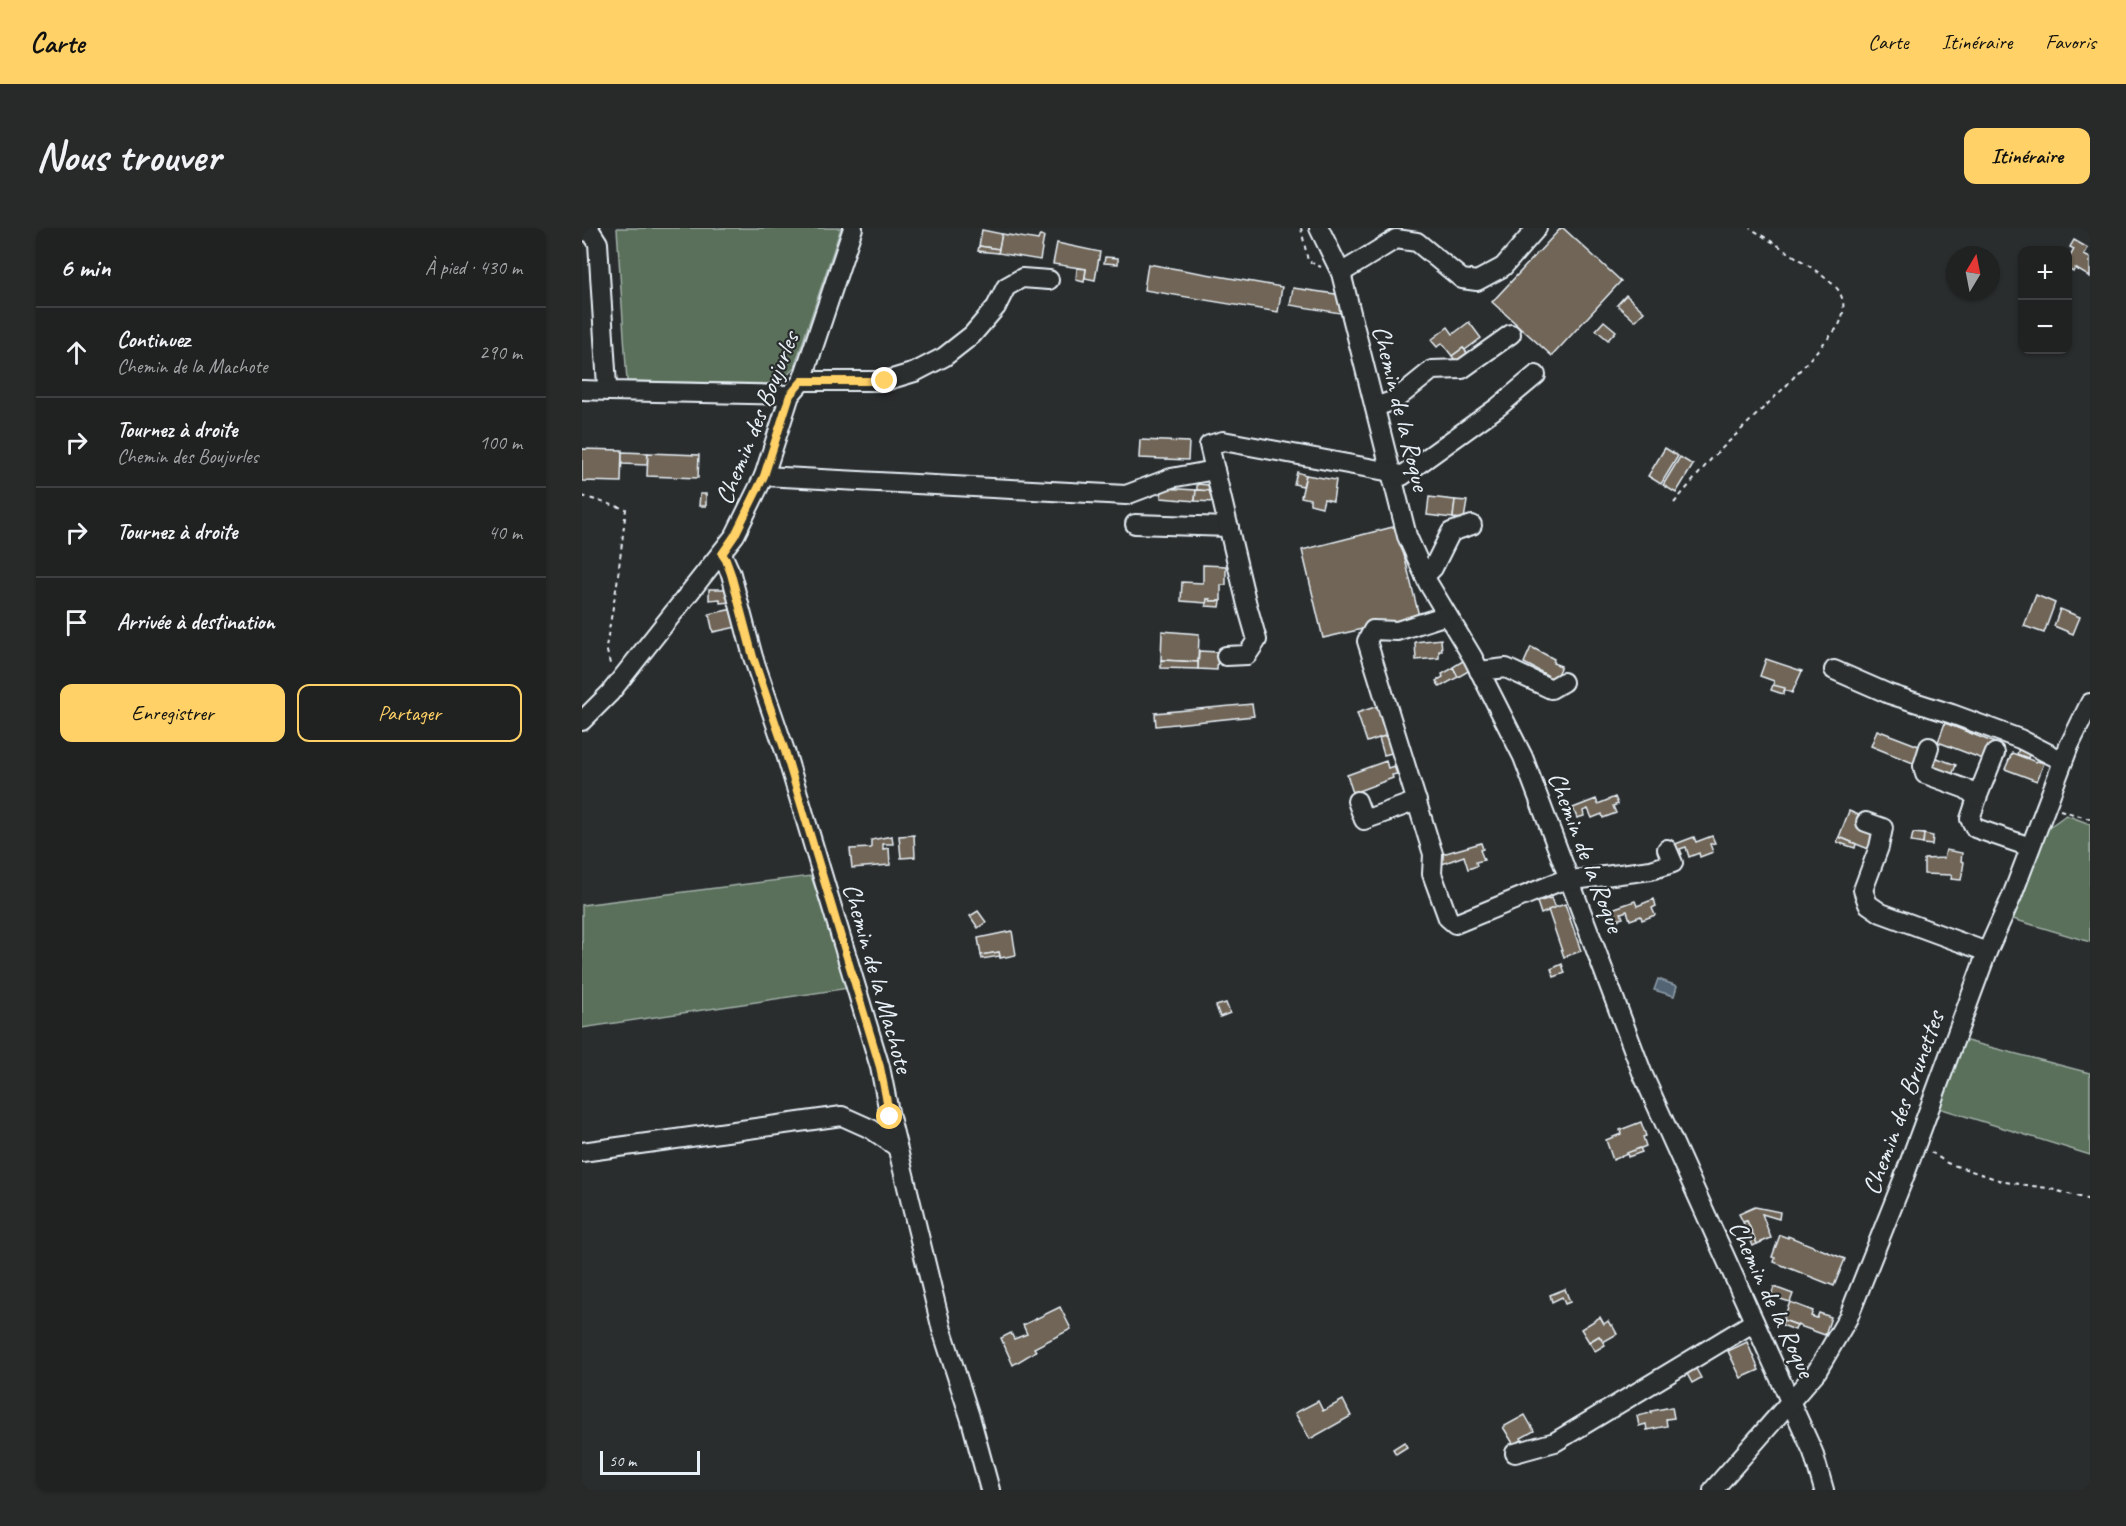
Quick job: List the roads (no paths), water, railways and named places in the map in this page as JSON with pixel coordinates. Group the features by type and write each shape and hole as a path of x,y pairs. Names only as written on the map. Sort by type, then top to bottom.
{"street":[{"name":"Chemin des Boujurles","path":"582,721 612,690 735,535 764,476 790,395 802,381 853,228"},
{"name":"Chemin de la Roque","path":"1320,228 1341,273 1407,536 1425,576 1479,670 1523,757 1643,1076 1813,1452 1824,1490"},
{"path":"1341,273 1396,239 1417,242 1462,279 1477,281 1503,267 1537,228"},
{"path":"582,231 591,232 598,243 607,386 610,391"},
{"path":"802,381 885,381 915,372 944,357 972,335 996,307 1006,287 1022,278 1048,280"},
{"path":"1375,407 1395,400 1432,370 1462,369 1511,334"},
{"path":"1226,656 1246,655 1257,640 1209,445 1223,441 1391,472 1402,476 1498,407 1536,375"},
{"path":"582,390 790,395"},
{"path":"764,476 1125,495 1172,478 1215,470"},
{"path":"1136,524 1228,527"},
{"path":"1425,576 1433,568 1451,532 1472,525"},
{"name":"Chemin de la Machote","path":"722,554 731,574 753,657 785,751 880,1067 897,1147 942,1330 990,1490"},
{"path":"1447,615 1397,631 1373,630 1367,641 1433,854 1432,874 1448,918 1455,924 1558,882 1651,870 1673,863 1667,849"},
{"path":"1479,670 1506,668 1551,689 1563,682"},
{"path":"1834,670 1889,694 2020,739 2063,761"},
{"name":"Chemin des Brunettes","path":"1713,1490 1817,1371 1848,1318 1903,1180 1987,952 2063,761 2090,703"},
{"path":"1929,747 1923,766 1925,774 1966,789 1977,798"},
{"path":"1995,753 1970,819 1975,828 2030,847"},
{"path":"1357,801 1364,820 1417,801"},
{"path":"1866,822 1883,828 1879,847 1863,890 1868,904 1881,912 1987,952"},
{"path":"582,1152 842,1116 871,1130 897,1147"},
{"path":"1515,1453 1555,1442 1754,1322"}],"water":[{"path":"1658,979 1677,986 1674,996 1654,990"}]}
